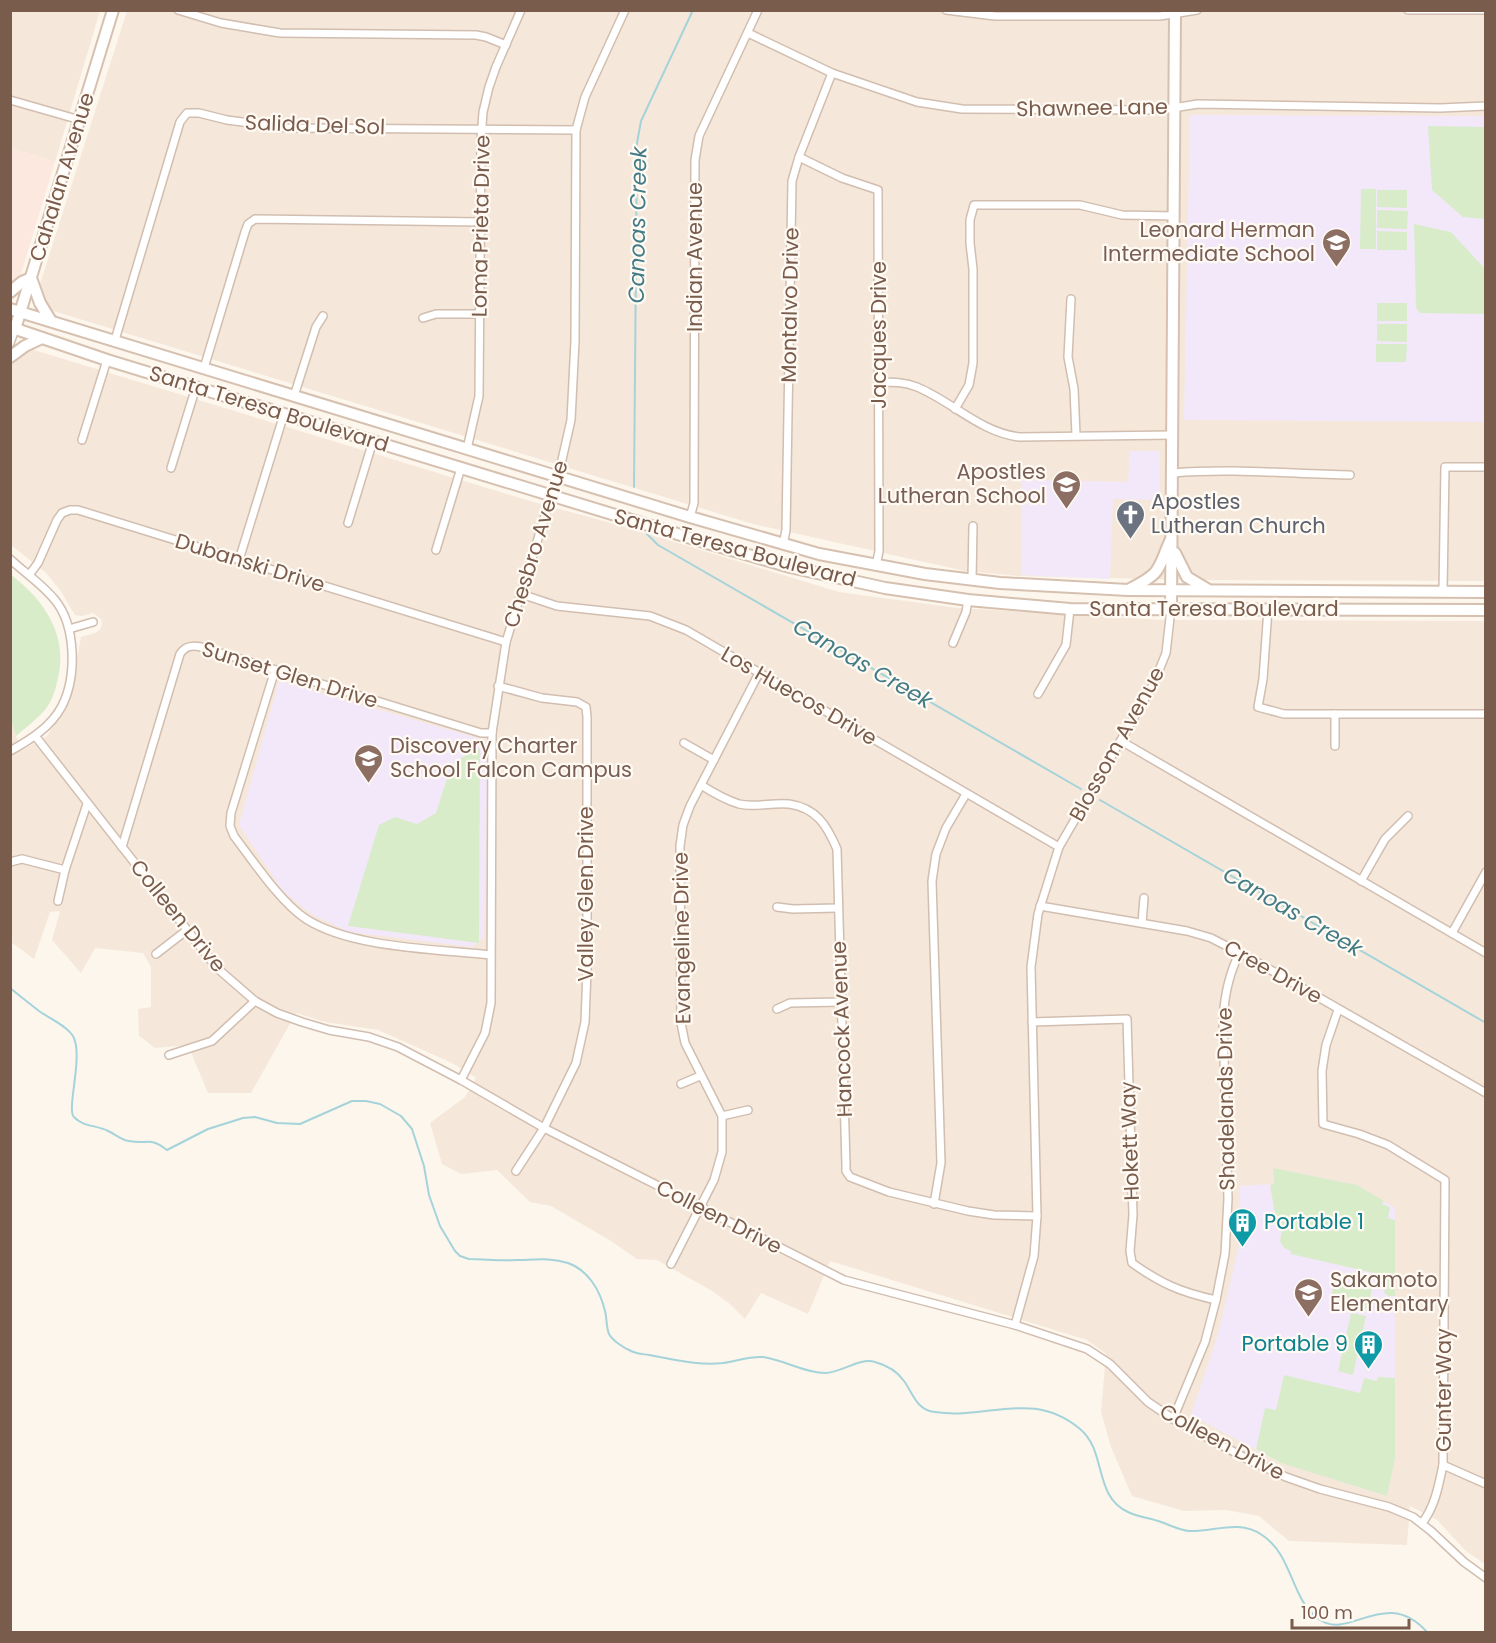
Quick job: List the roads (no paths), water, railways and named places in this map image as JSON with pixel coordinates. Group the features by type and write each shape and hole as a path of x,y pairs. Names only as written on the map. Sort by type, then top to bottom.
{"main road":[{"name":"Cahalan Avenue","path":"13,328 15,310 31,278 113,10"},
{"name":"Blossom Avenue","path":"1171,609 1175,12"},
{"path":"10,292 31,278 40,303 51,321"},
{"name":"Santa Teresa Boulevard","path":"15,310 783,545 876,566 1032,586 1172,591 1485,592"},
{"name":"Santa Teresa Boulevard","path":"13,328 107,360 790,567 885,588 968,600 1070,609 1485,610"},
{"path":"10,357 25,346 42,338"},
{"path":"1128,590 1154,576 1173,536"},
{"path":"1173,550 1187,577 1210,591"}],"street":[{"path":"178,10 221,23 280,33 476,35 497,40 506,45"},
{"name":"Loma Prieta Drive","path":"467,448 479,396 482,129 489,87 521,10"},
{"name":"Chesbro Avenue","path":"461,1080 485,1033 490,1004 492,733 498,686 506,642 557,476 570,420 575,341 576,130 585,97 625,10"},
{"name":"Indian Avenue","path":"690,517 694,502 695,160 699,136 758,10"},
{"path":"946,10 995,16 1160,16 1197,10"},
{"path":"1408,10 1483,10"},
{"name":"Shawnee Lane","path":"748,33 832,73 916,102 962,109 1160,110 1198,104 1440,108 1485,106"},
{"name":"Montalvo Drive","path":"783,545 786,530 792,181 832,73"},
{"path":"10,99 80,120"},
{"name":"Salida Del Sol","path":"115,340 180,123 187,113 199,112 227,120 288,128 576,130"},
{"name":"Jacques Drive","path":"799,157 842,178 879,190 879,551 876,566"},
{"path":"955,409 969,385 973,363 973,269 970,220 974,205 1080,205 1122,215 1174,216"},
{"path":"204,368 245,232 248,224 255,219 481,222"},
{"path":"1071,299 1068,357 1074,389 1076,435"},
{"path":"423,318 436,314 480,315"},
{"path":"294,396 316,327 323,316"},
{"name":"Cahalan Avenue","path":"10,343 13,328"},
{"path":"82,440 107,360"},
{"path":"880,382 901,382 918,387 1004,435 1019,437 1173,435"},
{"path":"171,468 196,387"},
{"path":"239,560 284,414"},
{"path":"348,523 373,441"},
{"path":"1443,592 1445,467 1485,467"},
{"path":"436,550 461,468"},
{"path":"1173,473 1217,470 1350,475"},
{"name":"Dubanski Drive","path":"29,575 47,546 62,513 78,510 506,642"},
{"path":"972,580 973,526"},
{"path":"10,559 56,601 69,629 72,656 70,681 62,707 36,737 10,751"},
{"name":"Los Huecos Drive","path":"521,594 566,607 611,610 650,616 686,630 1059,847"},
{"path":"953,643 966,612 968,600"},
{"path":"1038,694 1066,645 1070,609"},
{"name":"Blossom Avenue","path":"1015,1325 1034,1256 1037,1216 1031,967 1040,906 1059,847 1154,682 1166,653 1171,609"},
{"path":"1268,609 1263,679 1258,707 1284,714 1485,714"},
{"path":"69,629 93,622"},
{"name":"Sunset Glen Drive","path":"122,847 183,649 195,646 481,733 492,733"},
{"path":"274,670 231,813 230,826 234,837 281,896 305,919 333,933 365,941 490,955"},
{"name":"Evangeline Drive","path":"670,1264 714,1180 722,1152 722,1116 685,1042 681,1023 679,992 680,846 683,825 690,806 759,672"},
{"name":"Valley Glen Drive","path":"498,686 542,698 577,702 586,707 587,970 585,1023 576,1063 544,1128"},
{"path":"1335,714 1335,746"},
{"name":"Colleen Drive","path":"36,737 217,968 255,1001 302,1023 369,1037 398,1047 544,1128 844,1280 1015,1325 1087,1349 1110,1364 1148,1402 1173,1419 1286,1477 1413,1517 1485,1578"},
{"path":"1121,741 1485,953"},
{"path":"684,743 714,760"},
{"name":"Hancock Avenue","path":"701,785 738,804 762,806 789,804 812,812 826,825 837,849 846,1172 855,1181 934,1204 994,1215 1037,1216"},
{"path":"934,1204 941,1163 932,881 936,854 946,828 966,794"},
{"path":"58,901 65,870 87,804"},
{"path":"1361,881 1385,838 1408,816"},
{"path":"10,862 22,859 65,870"},
{"path":"1452,933 1485,872"},
{"path":"1142,923 1144,898"},
{"name":"Cree Drive","path":"1040,906 1187,931 1211,938 1240,952 1485,1093"},
{"path":"777,907 838,908"},
{"path":"156,954 187,930"},
{"name":"Shadelands Drive","path":"1173,1419 1205,1342 1225,1254 1228,1199 1224,998 1227,982 1240,952"},
{"path":"169,1055 212,1041 255,1001"},
{"path":"777,1010 790,1003 841,1002"},
{"name":"Gunter Way","path":"1338,1010 1326,1045 1322,1071 1323,1124 1388,1145 1445,1180 1443,1464 1437,1493 1428,1517 1422,1524"},
{"name":"Hokett Way","path":"1032,1022 1126,1019 1132,1263 1158,1281 1184,1293 1216,1300"},
{"path":"681,1084 700,1076"},
{"path":"722,1116 748,1110"},
{"path":"516,1171 544,1128"},
{"path":"1443,1464 1485,1484"}],"waterway":[{"name":"Canoas Creek","path":"634,487 637,143 641,121 693,10"},
{"name":"Canoas Creek","path":"647,534 658,545 1081,789"},
{"name":"Canoas Creek","path":"1100,800 1486,1023"},
{"path":"10,988 39,1011 62,1025 73,1036 77,1056 72,1112 74,1117 82,1123 104,1129 126,1140 156,1143 167,1150 208,1129 243,1118 255,1117 277,1123 300,1124 352,1101 380,1104 401,1116 412,1129 424,1166 429,1195 440,1226 460,1256 469,1259 548,1259 575,1266 582,1270 596,1288 605,1311 609,1334 628,1350 704,1364 763,1357 810,1371 825,1373 869,1361 895,1371 919,1404 929,1411 955,1413 1027,1408 1045,1411 1062,1417 1080,1429 1088,1438 1110,1495 1117,1505 1128,1512 1189,1531 1226,1527 1253,1530 1262,1535 1280,1554 1303,1601 1320,1620 1332,1624 1344,1624 1383,1613 1397,1614 1412,1619 1427,1632"}],"place":[{"name":"Leonard Herman Intermediate School","path":"1336,268"},
{"name":"Apostles Lutheran School","path":"1067,510"},
{"name":"Apostles Lutheran Church","path":"1130,540"},
{"name":"Discovery Charter School Falcon Campus","path":"369,784"},
{"name":"Portable 1","path":"1243,1248"},
{"name":"Sakamoto Elementary","path":"1309,1318"},
{"name":"Portable 9","path":"1369,1370"}]}
